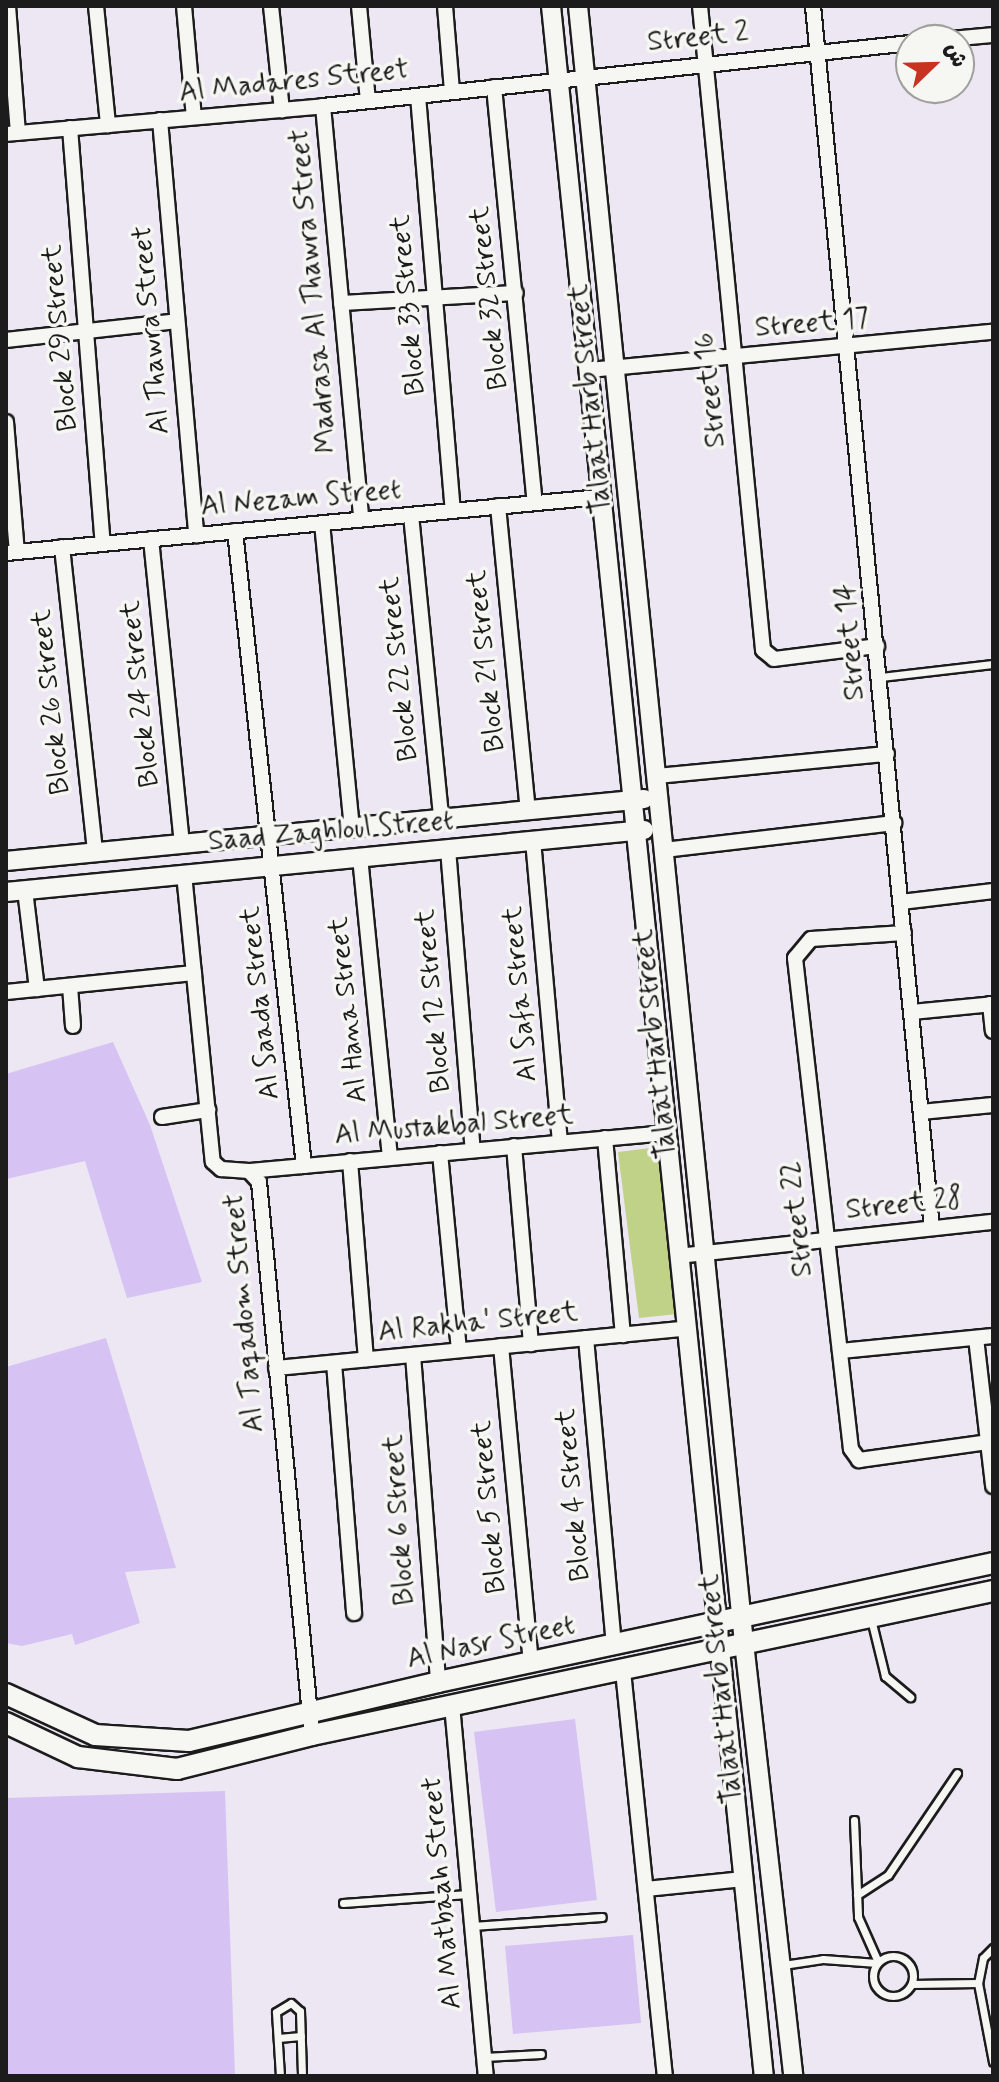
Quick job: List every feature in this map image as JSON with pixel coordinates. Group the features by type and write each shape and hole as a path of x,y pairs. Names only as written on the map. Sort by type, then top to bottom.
{"main road":[{"name":"Al Nasr Street","path":"6,1694 80,1730 157,1743 220,1735 438,1682 742,1620 993,1563"},
{"name":"Al Nasr Street","path":"6,1723 78,1757 177,1769 312,1735 993,1591"}],"street":[{"path":"8,6 12,133"},
{"path":"96,6 108,125"},
{"path":"184,6 194,117"},
{"path":"271,6 282,110"},
{"path":"359,6 368,101"},
{"path":"445,6 452,92"},
{"name":"Talaat Harb Street","path":"551,6 684,1329 764,2076"},
{"name":"Talaat Harb Street","path":"578,6 744,1643 793,2076"},
{"name":"Street 16","path":"700,6 765,654 774,659 877,646"},
{"name":"Street 14","path":"813,6 849,347 932,1228"},
{"name":"Street 2","path":"586,76 895,45"},
{"name":"Al Madares Street","path":"12,133 323,106 586,76"},
{"name":"Block 32 Street","path":"494,87 535,503"},
{"name":"Block 33 Street","path":"418,96 453,511"},
{"name":"Madrasa Al Thawra Street","path":"323,106 361,519"},
{"name":"Al Thawra Street","path":"160,120 196,535"},
{"name":"Block 29 Street","path":"70,128 103,543"},
{"path":"341,303 516,293"},
{"path":"6,340 177,321"},
{"name":"Street 17","path":"588,370 993,332"},
{"path":"6,422 12,552"},
{"name":"Al Nezam Street","path":"12,552 601,497"},
{"name":"Block 21 Street","path":"498,506 528,810"},
{"name":"Block 22 Street","path":"411,515 441,818"},
{"path":"322,523 352,827"},
{"path":"235,531 267,834"},
{"name":"Block 24 Street","path":"151,539 182,843"},
{"name":"Block 26 Street","path":"62,547 95,851"},
{"path":"657,776 887,754"},
{"name":"Saad Zaghloul Street","path":"6,859 659,798"},
{"path":"664,850 894,823"},
{"name":"Saad Zaghloul Street","path":"16,891 662,828"},
{"name":"Al Saada Street","path":"267,834 273,865 304,1166"},
{"name":"Al Safa Street","path":"533,840 560,1142"},
{"name":"Block 12 Street","path":"448,849 473,1150"},
{"name":"Al Hana Street","path":"360,857 390,1157"},
{"name":"Al Taqadom Street","path":"184,874 216,1167 249,1171 259,1182 312,1735"},
{"path":"16,891 37,989"},
{"path":"901,902 993,891"},
{"name":"Street 22","path":"904,933 811,939 795,958 855,1458 988,1442"},
{"path":"6,992 194,973"},
{"path":"70,986 73,1026"},
{"path":"912,1012 992,1004 993,1031"},
{"path":"921,1112 993,1105"},
{"path":"162,1117 208,1110"},
{"name":"Al Mustakbal Street","path":"249,1171 665,1133"},
{"path":"605,1138 623,1335"},
{"path":"514,1146 531,1344"},
{"path":"440,1153 459,1350"},
{"path":"350,1161 366,1359"},
{"name":"Street 28","path":"678,1256 993,1222"},
{"name":"Al Rakha' Street","path":"276,1368 684,1329"},
{"path":"840,1351 993,1336"},
{"name":"Block 4 Street","path":"586,1338 614,1646"},
{"path":"976,1338 993,1486"},
{"name":"Block 5 Street","path":"501,1346 531,1662"},
{"name":"Block 6 Street","path":"413,1355 438,1682"},
{"path":"334,1363 354,1613"},
{"path":"623,1671 665,2076"},
{"name":"Al Matbaah Street","path":"452,1705 486,2076"},
{"path":"646,1889 743,1879"}],"lane":[{"path":"880,677 993,664"},
{"path":"870,1617 885,1676 910,1697"},
{"path":"857,1895 888,1875 957,1773"},
{"path":"781,1965 823,1959 877,1962 891,1955 904,1959 913,1970 912,1984 902,1994 883,1993 874,1983 877,1962 861,1929 854,1820"},
{"path":"343,1903 468,1894"},
{"path":"470,1926 602,1917"},
{"path":"993,1948 983,1958 978,1983 993,2059"},
{"path":"912,1984 978,1983"},
{"path":"280,2076 276,2012 285,2003 300,2011 302,2076"},
{"path":"278,2038 301,2036"},
{"path":"484,2057 541,2054"}],"green space":[{"path":"658,1147 677,1314 639,1318 618,1152"}],"building":[{"path":"113,1042 150,1125 202,1282 127,1298 85,1161 6,1179 6,1074"},
{"path":"106,1338 176,1568 125,1572 140,1623 75,1645 72,1634 22,1646 6,1643 6,1367"},
{"path":"575,1719 597,1900 496,1912 474,1732"},
{"path":"225,1791 235,2076 6,2076 6,1798"},
{"path":"633,1935 641,2023 513,2034 505,1946"}]}
